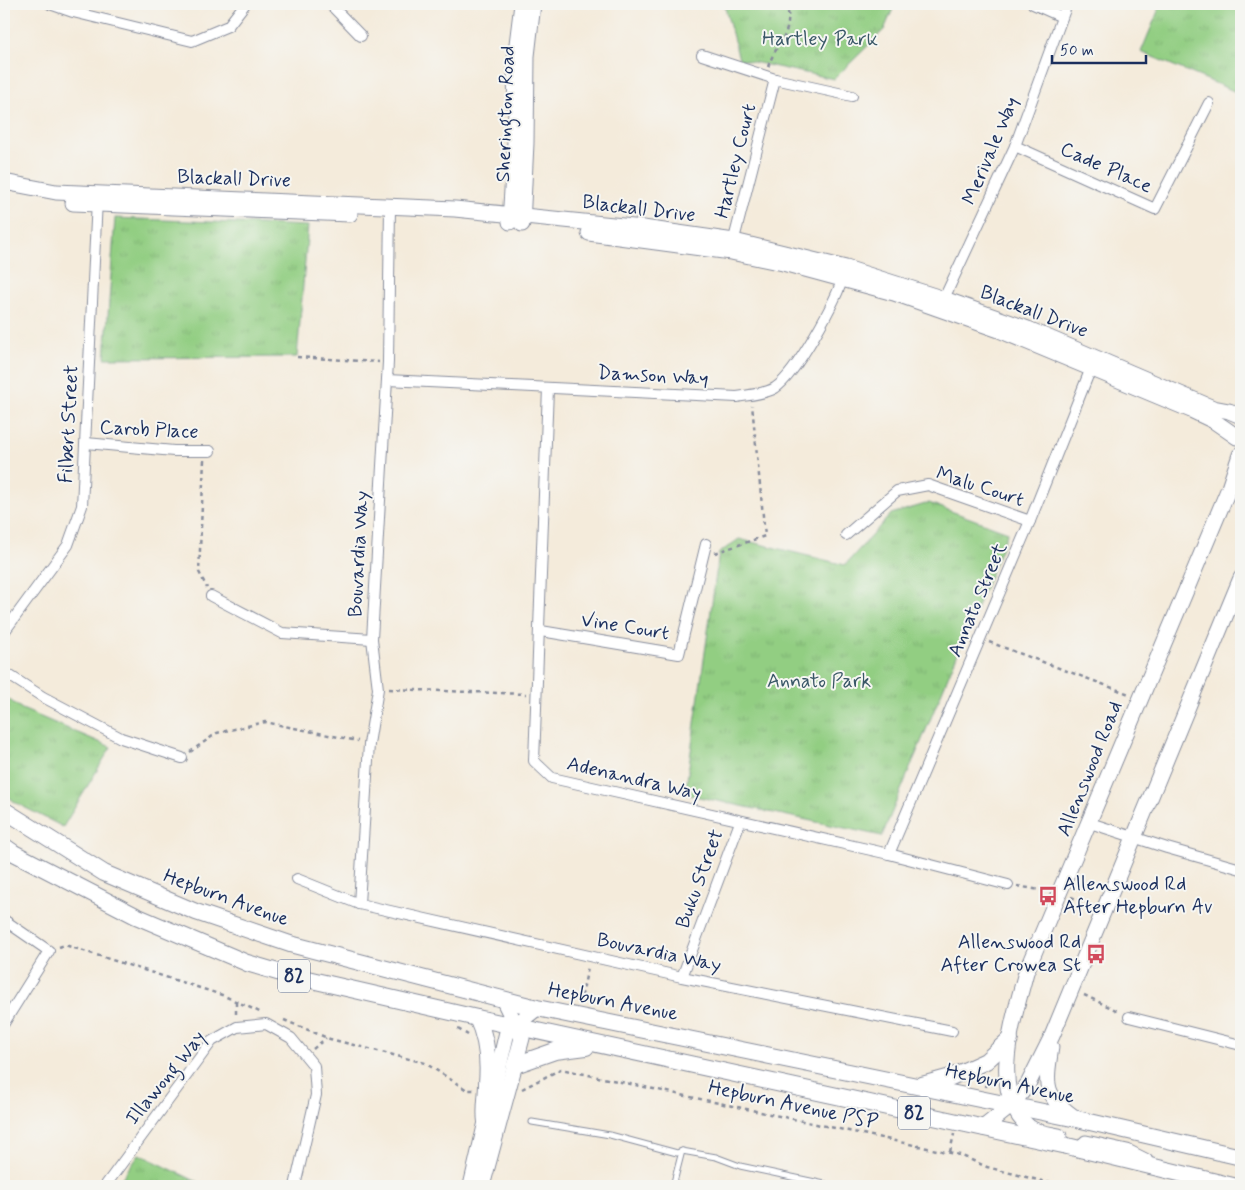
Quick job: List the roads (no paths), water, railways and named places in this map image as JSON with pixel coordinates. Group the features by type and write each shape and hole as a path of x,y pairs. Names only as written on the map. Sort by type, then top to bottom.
{"main road":[{"name":"Hepburn Avenue","path":"4,810 104,873 196,912 290,944 504,1001 1012,1105 1241,1157"},
{"name":"82","path":"4,846 136,916 247,963 477,1018 983,1128 1233,1186"},
{"path":"477,1018 484,1034 488,1057 484,1108 486,1122"},
{"path":"917,1086 951,1077 986,1061 1010,1039"},
{"path":"515,1064 572,1047 606,1046"}],"street":[{"path":"50,4 72,12 192,41 228,26 245,4"},
{"path":"330,4 360,36"},
{"name":"Sherington Road","path":"516,219 515,60 522,4"},
{"name":"Sherington Road","path":"516,219 526,143 527,56 533,4"},
{"path":"1033,4 1062,17"},
{"name":"Merivale Way","path":"942,304 1015,146 1067,4"},
{"path":"702,55 771,77 852,96"},
{"name":"Hartley Court","path":"733,247 771,77"},
{"name":"Cade Place","path":"1015,146 1155,209 1209,103"},
{"name":"Blackall Drive","path":"4,182 97,199"},
{"name":"Blackall Drive","path":"4,192 43,200 97,199 390,210 643,228 845,273 942,304 999,330 1213,408 1229,410 1241,416"},
{"name":"Filbert Street","path":"4,632 68,545 82,506 97,199"},
{"name":"Bouvardia Way","path":"359,904 369,744 378,689 372,639 388,362 390,210"},
{"name":"Damson Way","path":"387,380 737,397 751,395 774,389 793,369 812,341 845,273"},
{"name":"Blackall Drive","path":"1093,363 1206,417 1237,437"},
{"name":"Annato Street","path":"889,854 981,639 1093,363"},
{"name":"Adenandra Way","path":"548,388 541,631 534,761 552,778 740,822 889,854 1008,885"},
{"path":"1241,421 1237,437 1241,456"},
{"name":"Carob Place","path":"86,443 174,451 207,451"},
{"name":"Allenswood Road","path":"1162,1169 1127,1152 1038,1131 1028,1126 1012,1105 1006,1080 1010,1039 1026,972 1241,456"},
{"name":"Malu Court","path":"846,535 897,492 928,484 1030,521"},
{"name":"Vine Court","path":"541,631 680,654 706,544"},
{"path":"983,1128 1012,1105 1028,1084 1052,1036 1241,578"},
{"path":"211,596 282,633 372,639"},
{"path":"4,672 43,697 121,738 182,758"},
{"name":"Buku Street","path":"682,977 740,822"},
{"path":"1090,822 1133,837 1241,868"},
{"name":"Bouvardia Way","path":"297,879 359,904 682,977 952,1031"},
{"path":"4,920 49,951 4,1023"},
{"path":"482,1186 522,1038 504,1001"},
{"path":"470,1186 507,1032 537,1008"},
{"path":"1129,1017 1241,1045"},
{"name":"Illawong Way","path":"105,1186 212,1041 237,1027 266,1024 291,1038 314,1066 316,1095 295,1186"},
{"path":"1052,1036 1048,1087 1054,1102 1077,1119"}],"lane":[{"path":"532,1122 610,1135 677,1153 682,1151 834,1186"},
{"path":"673,1186 682,1151"}],"place":[{"name":"Allenswood Rd After Hepburn Av","path":"1048,896"},
{"name":"Allenswood Rd After Crowea St","path":"1096,954"}],"park label":[{"name":"Hartley Park","path":"820,39"},
{"name":"Annato Park","path":"819,681"}]}
